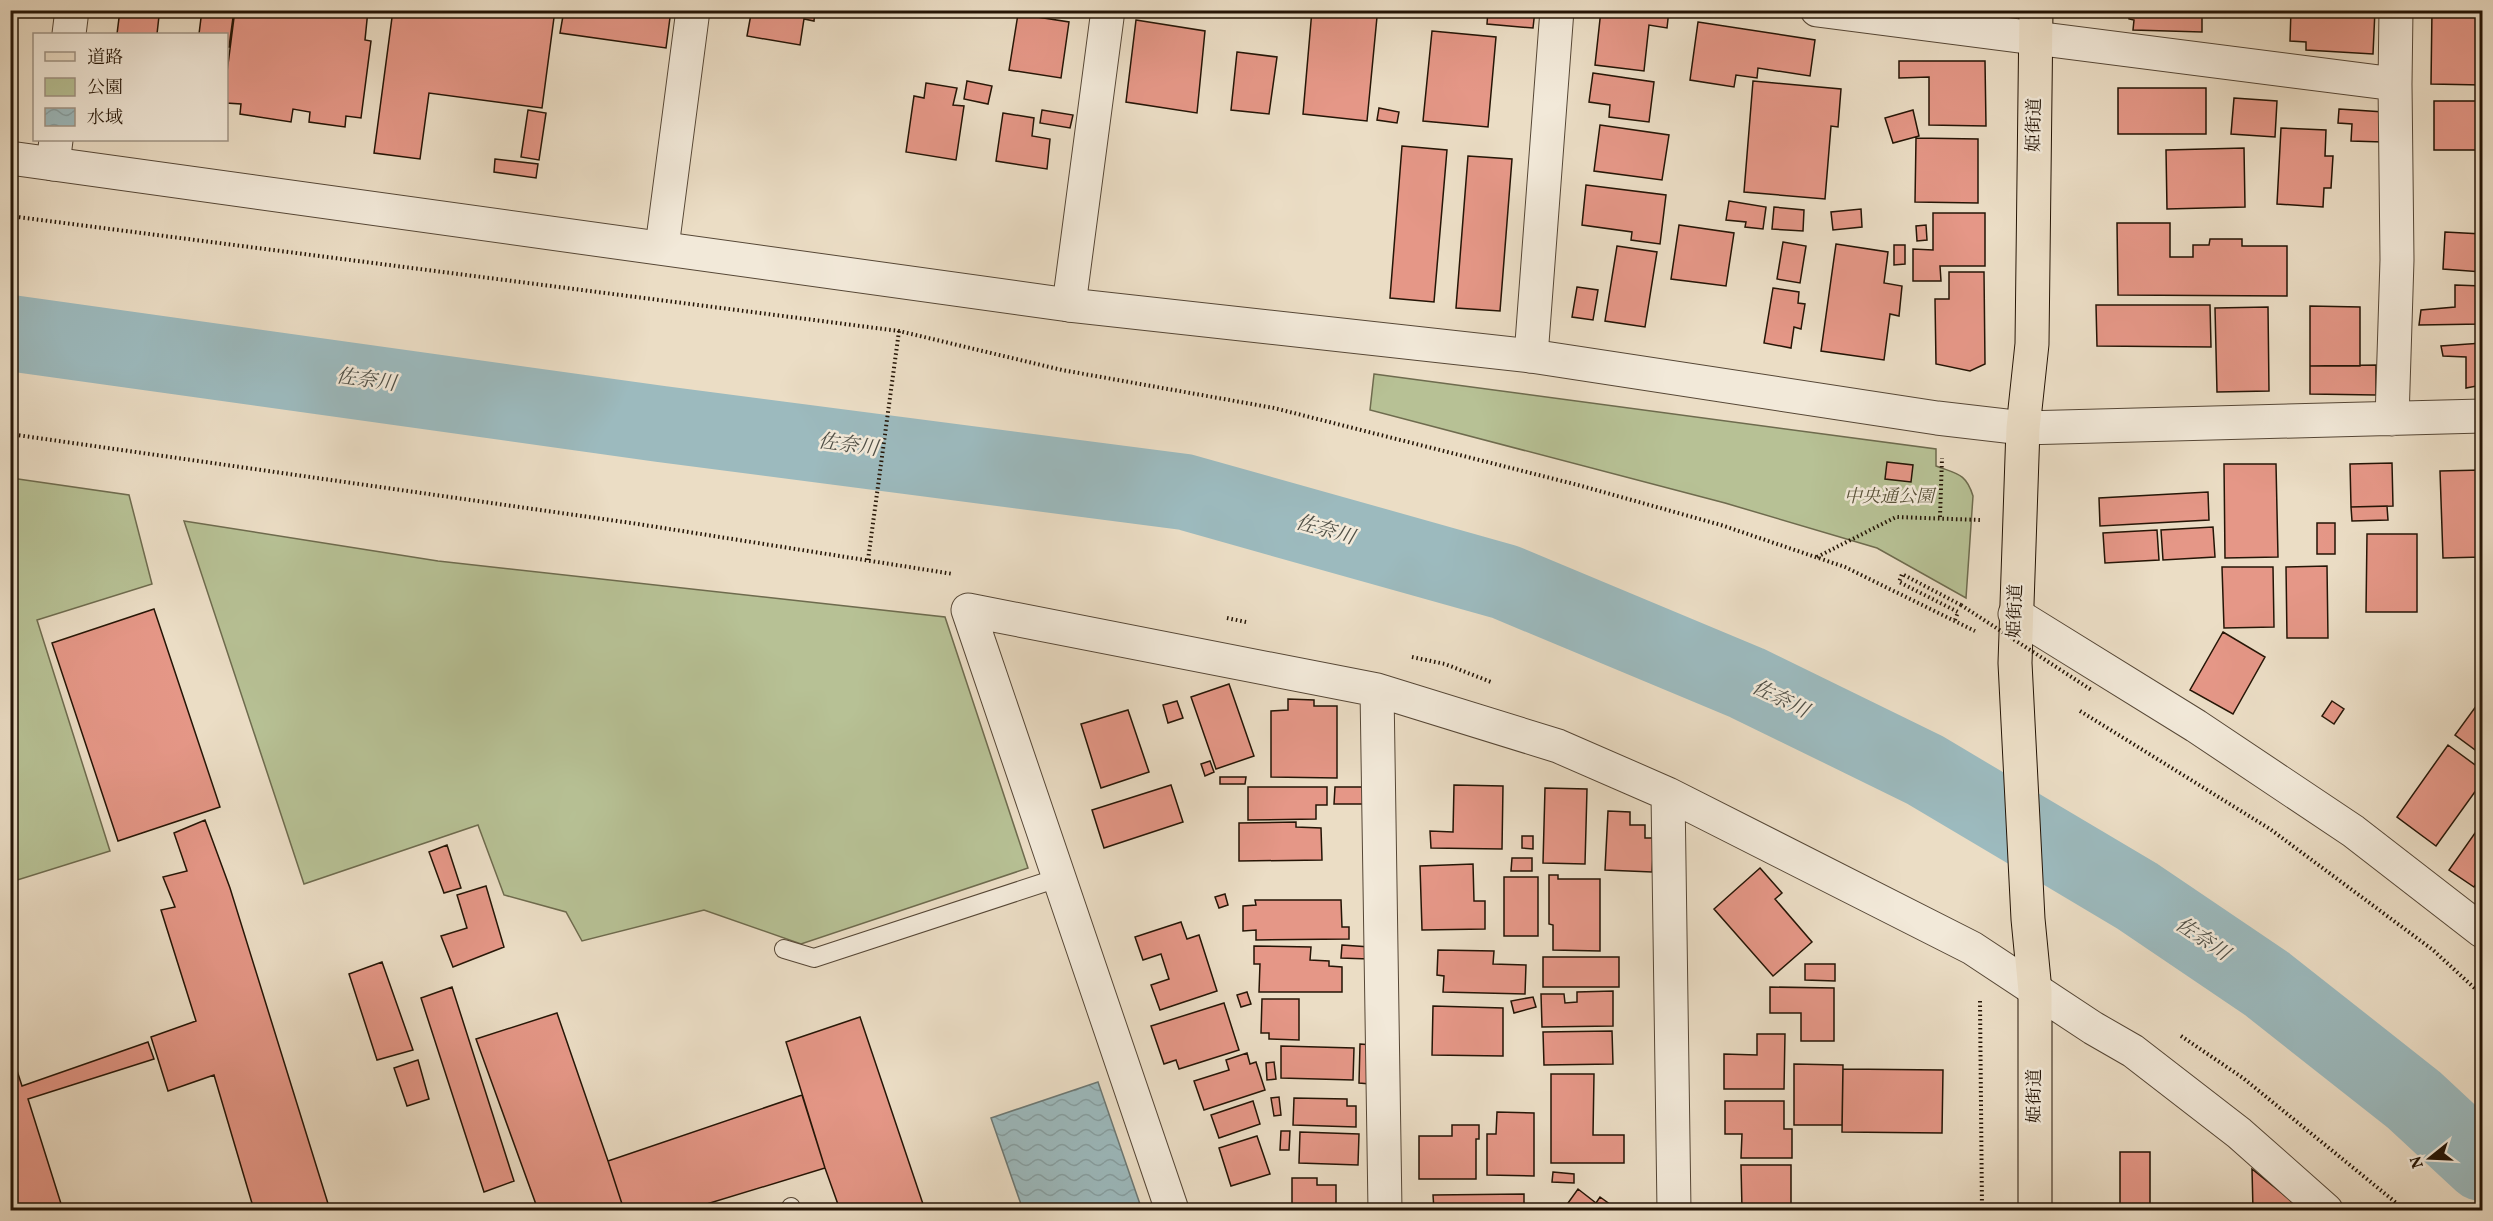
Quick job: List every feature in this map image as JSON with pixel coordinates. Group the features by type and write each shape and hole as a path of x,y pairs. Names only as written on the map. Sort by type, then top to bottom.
{"main road":[{"name":"姫街道","path":"2035,1210 2035,991 2028,920 2014,663 2022,503 2023,428 2032,344 2036,25"}],"street":[{"path":"69,33 72,10"},
{"path":"662,247 693,10"},
{"path":"1069,305 1108,10"},
{"path":"1531,356 1557,10"},
{"path":"1817,10 2036,25 2394,84"},
{"path":"2392,419 2397,260 2394,84 2396,10"},
{"path":"10,158 55,152 662,247 1069,305 1531,356 1926,416 2023,428 2482,416"},
{"path":"1172,1210 968,610 1377,690 1558,746 1668,794 1972,948 2035,991 2133,1051 2239,1133 2326,1210"},
{"path":"2015,614 2196,726 2353,831 2482,931"},
{"path":"1377,690 1385,1210"},
{"path":"1668,794 1674,1210"}],"lane":[{"path":"784,949 814,958 1058,878"}],"path":[{"path":"10,216 899,331 1062,370 1274,408 1588,488 1720,525 1817,557 1886,586 1975,631"},
{"path":"868,560 899,331"},
{"path":"1940,518 1942,462"},
{"path":"1817,557 1896,517 1980,520"},
{"path":"1955,620 1958,612 1899,582 1902,574 1961,605 2092,691"},
{"path":"2080,711 2270,829 2433,950 2482,995"},
{"path":"1980,997 1982,1210"}],"green space":[{"name":"中央通公園","path":"1374,374 1936,449 1936,466 1960,475 1973,496 1966,598 1877,548 1725,503 1370,410"},
{"path":"11,478 129,495 152,584 37,620 110,851 11,882"},
{"path":"184,521 438,561 945,617 1028,868 801,944 704,910 582,941 566,912 504,895 478,825 304,884"}],"water":[{"path":"1098,1082 1142,1210 1023,1210 991,1118"}],"building":[{"path":"120,10 148,10 147,15 159,16 157,33 117,33"},
{"path":"202,10 234,10 229,47 228,33 199,33"},
{"path":"235,10 368,10 365,40 371,41 361,118 346,116 345,127 309,122 310,112 293,109 291,122 240,114 241,104 228,103 228,64"},
{"path":"393,10 555,10 542,108 429,93 420,159 374,153"},
{"path":"564,10 671,10 666,48 560,33"},
{"path":"733,10 815,10 814,21 804,19 800,45 747,36 751,14"},
{"path":"1312,10 1377,17 1367,121 1303,114"},
{"path":"1376,10 1434,10 1433,17"},
{"path":"1488,10 1535,10 1533,28 1487,24"},
{"path":"1601,10 1669,10 1667,28 1649,25 1644,71 1595,65"},
{"path":"2129,10 2202,10 2202,32 2133,30 2134,20 2129,19"},
{"path":"2291,10 2375,10 2373,54 2306,50 2306,42 2290,41"},
{"path":"2432,10 2482,10 2482,85 2431,84"},
{"path":"1018,14 1069,22 1061,78 1009,70"},
{"path":"1136,20 1205,31 1197,113 1126,102"},
{"path":"1698,22 1815,40 1810,76 1758,68 1757,78 1736,75 1734,87 1690,80"},
{"path":"1432,31 1496,37 1488,127 1423,121"},
{"path":"1237,52 1277,57 1269,114 1231,110"},
{"path":"1899,61 1985,61 1986,126 1929,125 1929,77 1899,78"},
{"path":"1593,73 1654,82 1649,122 1609,117 1610,105 1589,102"},
{"path":"967,81 992,86 988,104 964,99"},
{"path":"1753,81 1841,89 1838,127 1831,126 1825,199 1744,192"},
{"path":"926,83 957,88 953,105 964,106 956,160 906,152 914,96 924,98"},
{"path":"2118,88 2206,88 2206,134 2118,134"},
{"path":"2234,98 2277,101 2275,137 2231,134"},
{"path":"2434,101 2482,101 2482,150 2434,150"},
{"path":"1379,108 1399,112 1397,123 1377,120"},
{"path":"2339,109 2384,112 2383,142 2351,141 2352,124 2338,123"},
{"path":"528,110 546,113 539,160 521,157"},
{"path":"1042,110 1073,115 1070,128 1040,123"},
{"path":"1913,110 1919,136 1893,143 1885,118"},
{"path":"1003,113 1034,118 1032,136 1050,139 1047,169 996,161"},
{"path":"1600,125 1669,135 1662,180 1594,171"},
{"path":"2281,128 2326,130 2325,156 2333,156 2331,188 2324,188 2323,207 2277,204"},
{"path":"1916,138 1978,139 1978,203 1915,202"},
{"path":"1402,146 1447,150 1434,302 1390,298"},
{"path":"2244,148 2245,207 2167,209 2166,150"},
{"path":"1468,156 1512,159 1500,311 1456,308"},
{"path":"495,159 538,164 536,178 494,172"},
{"path":"1586,185 1666,195 1660,244 1631,240 1632,232 1582,225"},
{"path":"1729,201 1766,207 1763,229 1745,227 1746,222 1726,220"},
{"path":"1774,207 1804,210 1803,231 1772,229"},
{"path":"1861,209 1862,227 1833,230 1831,212"},
{"path":"1933,213 1985,213 1985,266 1940,266 1941,281 1913,281 1913,249 1933,250"},
{"path":"2117,223 2170,223 2170,257 2193,257 2193,245 2209,245 2210,239 2242,239 2242,246 2287,246 2287,296 2118,295"},
{"path":"1679,225 1734,233 1726,286 1671,279"},
{"path":"1926,225 1927,240 1917,241 1916,226"},
{"path":"2445,232 2482,234 2482,272 2443,269"},
{"path":"1783,242 1806,246 1800,283 1777,279"},
{"path":"1836,244 1888,252 1884,283 1902,286 1899,316 1890,314 1884,360 1821,351"},
{"path":"1894,245 1905,245 1905,264 1894,265"},
{"path":"1617,246 1657,252 1645,327 1605,321"},
{"path":"1949,272 1984,272 1985,364 1970,371 1936,364 1935,299 1949,299"},
{"path":"2455,285 2482,286 2482,324 2419,325 2421,310 2455,307"},
{"path":"1577,287 1598,290 1593,320 1572,317"},
{"path":"1773,288 1799,292 1798,303 1805,304 1801,329 1794,327 1791,348 1764,343"},
{"path":"2096,305 2210,305 2211,347 2097,346"},
{"path":"2310,306 2360,307 2360,366 2310,366"},
{"path":"2268,307 2269,391 2217,392 2215,308"},
{"path":"2482,343 2482,385 2466,388 2466,357 2443,356 2441,346"},
{"path":"2376,365 2376,395 2310,394 2310,366"},
{"path":"1887,462 1913,465 1911,482 1885,479"},
{"path":"2392,463 2393,506 2351,507 2350,464"},
{"path":"2224,464 2276,464 2278,557 2225,558"},
{"path":"2482,470 2482,557 2443,558 2440,471"},
{"path":"2208,492 2209,520 2100,526 2099,498"},
{"path":"2387,506 2388,520 2352,521 2351,507"},
{"path":"2317,523 2335,523 2335,554 2317,554"},
{"path":"2213,527 2215,557 2163,560 2161,530"},
{"path":"2157,530 2159,560 2105,563 2103,533"},
{"path":"2367,534 2417,534 2417,612 2366,612"},
{"path":"2327,566 2328,638 2287,638 2286,567"},
{"path":"2222,567 2273,567 2274,627 2224,628"},
{"path":"154,609 220,807 118,841 52,643"},
{"path":"2223,632 2265,657 2233,714 2190,690"},
{"path":"1229,684 1254,756 1216,769 1191,697"},
{"path":"2482,698 2482,755 2455,735"},
{"path":"1288,699 1314,700 1314,706 1337,706 1337,778 1271,777 1271,711 1288,710"},
{"path":"1177,701 1183,718 1168,723 1163,705"},
{"path":"2332,701 2344,709 2334,724 2322,716"},
{"path":"1128,710 1149,772 1101,788 1081,724"},
{"path":"2448,745 2482,770 2482,782 2436,846 2397,817"},
{"path":"1210,761 1214,772 1205,776 1201,764"},
{"path":"1220,777 1246,777 1245,784 1220,784"},
{"path":"1171,785 1183,822 1104,848 1092,810"},
{"path":"1454,785 1503,786 1502,849 1431,848 1430,831 1453,832"},
{"path":"1248,787 1327,787 1327,805 1316,805 1316,819 1248,820"},
{"path":"1335,787 1368,787 1368,804 1334,804"},
{"path":"1545,788 1587,789 1585,864 1543,863"},
{"path":"1608,811 1630,812 1630,825 1645,825 1645,838 1654,838 1652,872 1605,870"},
{"path":"205,820 230,888 330,1210 254,1210 214,1075 168,1091 151,1037 196,1021 161,910 175,907 163,877 187,871 174,833"},
{"path":"1296,822 1296,827 1321,828 1322,860 1239,861 1239,823"},
{"path":"2482,823 2482,888 2476,884 2474,887 2449,870"},
{"path":"1522,836 1533,836 1533,849 1522,848"},
{"path":"447,845 461,888 444,893 429,852"},
{"path":"1512,858 1532,858 1532,871 1511,871"},
{"path":"1473,864 1474,901 1485,901 1485,929 1422,930 1420,866"},
{"path":"1760,868 1782,893 1775,899 1812,942 1773,976 1714,909"},
{"path":"1549,875 1558,875 1558,879 1600,879 1600,951 1553,950 1553,925 1549,924"},
{"path":"1504,877 1538,877 1538,936 1504,936"},
{"path":"486,886 504,947 453,967 441,936 467,928 457,895"},
{"path":"1225,894 1228,905 1219,908 1215,897"},
{"path":"1255,900 1341,900 1342,927 1349,927 1349,939 1256,940 1256,930 1243,931 1243,906 1256,905"},
{"path":"1181,922 1187,939 1199,935 1217,991 1160,1010 1151,985 1169,979 1161,954 1143,960 1135,937"},
{"path":"1342,945 1370,947 1369,959 1341,958"},
{"path":"1254,946 1311,947 1310,960 1329,961 1329,966 1342,967 1342,992 1259,992 1260,964 1254,964"},
{"path":"1438,950 1494,951 1493,964 1526,965 1525,994 1443,992 1444,976 1437,975"},
{"path":"1543,957 1619,957 1619,987 1543,987"},
{"path":"382,962 413,1050 377,1060 349,974"},
{"path":"1805,964 1835,964 1835,981 1805,980"},
{"path":"452,987 514,1181 484,1192 421,998"},
{"path":"1770,987 1834,988 1834,1041 1801,1041 1801,1013 1770,1013"},
{"path":"1613,991 1613,1026 1542,1027 1541,994 1564,994 1565,1003 1577,1002 1577,992"},
{"path":"1247,992 1251,1004 1241,1007 1237,995"},
{"path":"1533,997 1536,1007 1514,1013 1511,1001"},
{"path":"1262,999 1299,999 1299,1040 1269,1039 1269,1033 1261,1033"},
{"path":"1224,1003 1239,1050 1179,1069 1176,1060 1164,1064 1151,1026"},
{"path":"1433,1006 1503,1008 1503,1056 1432,1055"},
{"path":"557,1013 624,1210 538,1210 476,1039"},
{"path":"860,1017 925,1210 840,1210 825,1168 786,1042"},
{"path":"1612,1031 1613,1064 1544,1065 1543,1032"},
{"path":"1757,1034 1785,1034 1784,1089 1724,1089 1724,1054 1757,1055"},
{"path":"148,1042 154,1059 28,1099 63,1210 10,1210 10,1049 22,1086"},
{"path":"1360,1044 1372,1045 1370,1084 1359,1083"},
{"path":"1281,1046 1354,1048 1353,1080 1281,1078"},
{"path":"1247,1053 1250,1064 1256,1062 1265,1090 1204,1110 1194,1081 1229,1070 1226,1060"},
{"path":"418,1060 429,1099 407,1106 394,1068"},
{"path":"1274,1062 1276,1079 1267,1080 1266,1063"},
{"path":"1794,1064 1843,1065 1842,1125 1794,1125"},
{"path":"1843,1069 1943,1070 1942,1133 1842,1132"},
{"path":"1551,1074 1594,1074 1593,1135 1624,1135 1624,1163 1551,1163"},
{"path":"802,1095 825,1168 687,1210 624,1210 608,1161"},
{"path":"1279,1097 1281,1115 1274,1116 1271,1098"},
{"path":"1294,1098 1347,1099 1347,1106 1356,1106 1356,1127 1293,1125"},
{"path":"1253,1101 1260,1124 1219,1138 1211,1115"},
{"path":"1725,1101 1784,1101 1784,1129 1792,1129 1792,1158 1741,1158 1742,1134 1725,1134"},
{"path":"1497,1112 1534,1113 1534,1176 1487,1175 1487,1134 1496,1134"},
{"path":"1452,1125 1479,1125 1479,1139 1476,1139 1476,1179 1419,1179 1419,1136 1452,1136"},
{"path":"1281,1131 1290,1131 1289,1150 1280,1150"},
{"path":"1300,1132 1359,1134 1358,1165 1299,1163"},
{"path":"1257,1136 1270,1174 1231,1186 1219,1148"},
{"path":"2120,1152 2150,1152 2150,1208 2120,1208"},
{"path":"1741,1165 1791,1165 1791,1210 1742,1210"},
{"path":"2252,1169 2303,1210 2253,1210"},
{"path":"1553,1172 1574,1174 1574,1183 1552,1182"},
{"path":"1292,1178 1317,1178 1317,1185 1336,1185 1336,1210 1292,1210"},
{"path":"1578,1189 1596,1203 1600,1197 1618,1210 1563,1210"},
{"path":"1524,1194 1524,1210 1434,1210 1433,1195"}],"waterway":[{"name":"佐奈川","path":"10,333 661,424 1185,492 1505,582 1747,683 1925,770 2137,896 2267,984 2414,1100 2482,1163"}]}
